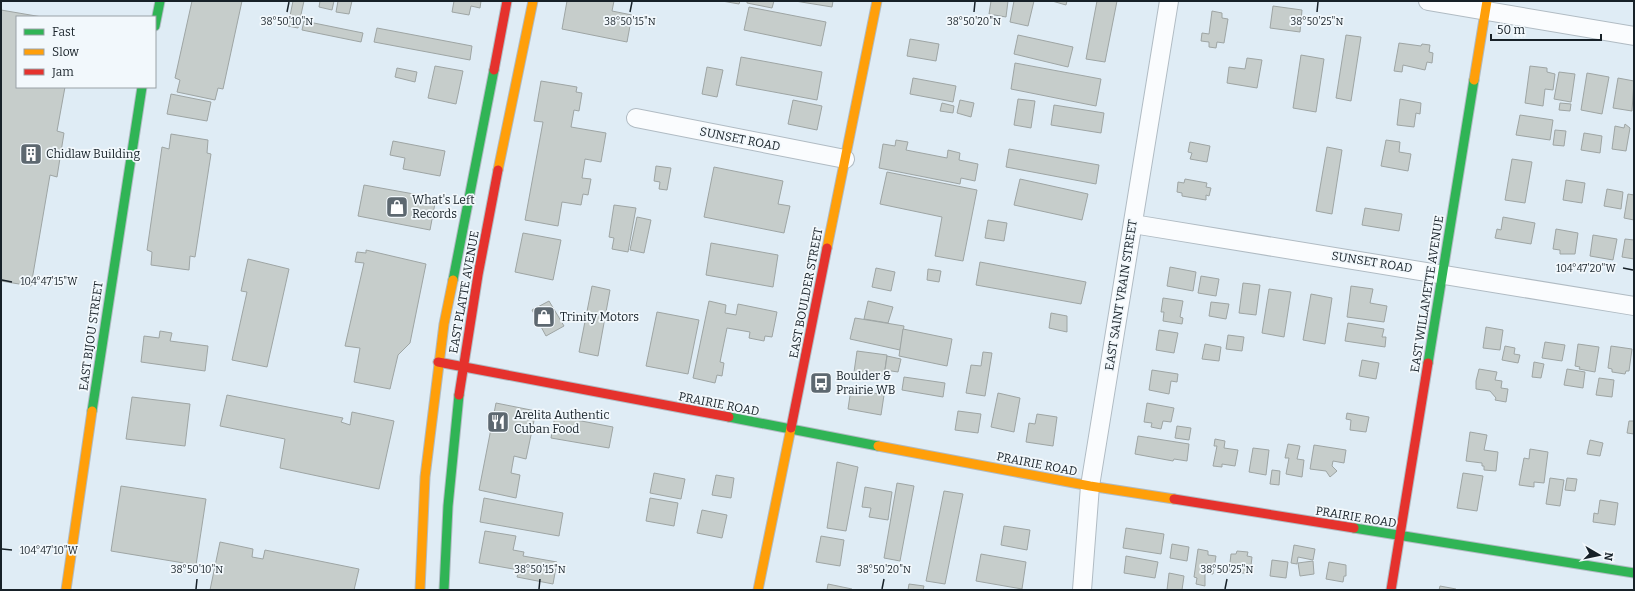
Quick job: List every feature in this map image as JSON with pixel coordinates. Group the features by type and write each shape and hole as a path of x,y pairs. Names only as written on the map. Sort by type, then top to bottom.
{"street":[{"path":"156,21 160,1"},
{"name":"EAST PLATTE AVENUE","path":"420,590 425,477 438,362 461,232 507,1"},
{"name":"EAST PLATTE AVENUE","path":"444,590 450,487 463,367 489,223 533,1"},
{"name":"EAST BOULDER STREET","path":"758,590 877,1"},
{"name":"EAST SAINT VRAIN STREET","path":"1082,590 1090,486 1169,1"},
{"path":"1428,1 1486,6 1634,36"},
{"name":"EAST WILLAMETTE AVENUE","path":"1391,590 1486,6"},
{"name":"EAST BIJOU STREET","path":"66,590 116,246 142,88"},
{"name":"SUNSET ROAD","path":"636,118 845,159"},
{"name":"SUNSET ROAD","path":"1133,224 1443,273 1634,306"},
{"name":"PRAIRIE ROAD","path":"438,362 1090,486 1634,573"}],"building":[{"path":"192,1 242,1 223,89 218,88 215,100 177,92 180,80 175,78"},
{"path":"293,1 304,1 298,28 288,26"},
{"path":"320,1 334,1 332,10 319,7"},
{"path":"338,1 352,1 349,14 336,12"},
{"path":"454,1 481,1 480,8 471,6 469,15 452,12"},
{"path":"567,1 614,1 612,11 632,15 627,42 562,29"},
{"path":"722,1 740,1 739,4"},
{"path":"747,1 774,1 772,8 747,3"},
{"path":"795,1 833,1 832,7"},
{"path":"991,1 1008,1 1006,17 989,14"},
{"path":"1014,1 1034,1 1028,26 1010,22"},
{"path":"1052,1 1067,1 1066,5"},
{"path":"1097,1 1117,1 1105,62 1086,59"},
{"path":"1273,6 1302,10 1300,32 1270,28"},
{"path":"749,7 826,22 821,46 744,30"},
{"name":"Chidlaw Building","path":"1,10 36,16 16,16 16,88 65,88 57,131 64,133 57,177 50,175 31,286 1,281"},
{"path":"1212,11 1222,13 1222,18 1228,19 1224,43 1217,42 1216,48 1209,47 1209,42 1201,41 1202,33 1209,34"},
{"path":"304,21 363,33 361,42 302,30"},
{"path":"377,28 472,46 470,60 374,42"},
{"path":"1018,35 1073,47 1068,67 1014,54"},
{"path":"1346,35 1361,37 1351,101 1336,98"},
{"path":"910,39 939,44 936,61 907,56"},
{"path":"1399,43 1421,46 1422,44 1430,45 1429,52 1433,53 1432,63 1427,62 1425,70 1403,65 1402,72 1394,71"},
{"path":"1301,55 1324,59 1316,112 1293,108"},
{"path":"741,57 822,72 817,100 736,85"},
{"path":"1247,58 1262,60 1257,88 1227,83 1229,67 1245,69"},
{"path":"1015,63 1101,79 1096,106 1011,89"},
{"path":"435,66 463,71 456,104 428,98"},
{"path":"1530,66 1547,68 1547,72 1555,74 1553,90 1545,89 1543,106 1525,103"},
{"path":"707,67 723,70 717,97 702,94"},
{"path":"397,68 417,72 415,82 395,77"},
{"path":"1559,72 1575,74 1571,102 1554,99"},
{"path":"1587,73 1609,77 1602,114 1581,110"},
{"path":"913,78 956,86 953,102 910,94"},
{"path":"1618,78 1634,81 1632,111 1613,108"},
{"path":"541,81 577,87 576,92 582,93 579,111 574,110 571,127 606,133 601,162 585,159 582,178 591,179 588,195 583,194 581,205 562,202 558,226 525,220 543,122 534,121"},
{"path":"171,94 211,102 207,121 167,114"},
{"path":"1018,99 1035,101 1031,128 1014,125"},
{"path":"1400,99 1421,103 1420,114 1416,113 1414,127 1397,125"},
{"path":"793,100 822,106 817,130 788,124"},
{"path":"960,100 974,103 971,117 957,113"},
{"path":"942,103 954,106 953,113 940,111"},
{"path":"1560,103 1571,104 1570,111 1559,110"},
{"path":"1054,105 1104,113 1101,133 1051,125"},
{"path":"1520,115 1553,120 1550,140 1516,135"},
{"path":"1625,124 1630,128 1626,151 1612,149 1615,126 1624,128"},
{"path":"1555,130 1566,131 1564,146 1553,145"},
{"path":"1584,133 1602,136 1600,153 1581,150"},
{"path":"171,134 208,140 207,153 211,154 195,257 190,256 189,270 151,265 152,252 147,250 162,147 169,149"},
{"path":"896,140 908,142 906,150 947,158 948,150 960,153 959,160 978,164 975,181 961,178 960,184 879,168 883,144 895,146"},
{"path":"1386,140 1400,142 1399,152 1411,154 1408,171 1381,166"},
{"path":"393,141 445,151 440,176 403,169 405,158 390,155"},
{"path":"1190,142 1210,146 1207,162 1190,159 1192,153 1188,152"},
{"path":"1327,147 1342,150 1332,214 1316,211"},
{"path":"1009,149 1099,165 1096,184 1006,167"},
{"path":"1512,159 1532,162 1525,203 1505,200"},
{"path":"656,166 671,168 667,190 659,189 660,182 654,181"},
{"path":"714,167 783,181 778,204 790,206 784,233 704,217"},
{"path":"887,172 977,190 963,261 935,256 942,217 880,204"},
{"path":"1020,179 1088,194 1082,220 1014,205"},
{"path":"1185,179 1207,183 1206,187 1211,188 1209,196 1206,195 1206,200 1182,196 1182,193 1177,192 1178,182 1184,183"},
{"path":"1566,180 1585,183 1582,203 1563,200"},
{"name":"What's Left Records","path":"364,185 436,198 430,230 358,216"},
{"path":"1607,189 1623,192 1621,209 1604,206"},
{"path":"1628,194 1634,195 1634,220 1624,218"},
{"path":"614,205 636,208 628,252 612,249 614,238 609,237"},
{"path":"1365,208 1402,214 1399,231 1362,225"},
{"path":"637,217 651,220 644,253 630,250"},
{"path":"1503,217 1535,223 1531,244 1495,238 1497,229 1501,230"},
{"path":"988,220 1007,223 1004,241 985,238"},
{"path":"1556,229 1578,233 1575,254 1560,254 1560,250 1553,249"},
{"path":"523,233 561,240 553,280 515,272"},
{"path":"1593,235 1617,239 1613,260 1590,256"},
{"path":"1625,239 1634,240 1634,259 1622,257"},
{"path":"711,243 778,255 773,287 706,275"},
{"path":"366,250 426,264 410,343 398,355 390,389 354,382 360,348 345,346 364,263 355,262 357,252 366,253"},
{"path":"248,259 289,269 267,367 232,360 247,292 241,291"},
{"path":"980,262 1086,282 1081,304 976,285"},
{"path":"1170,267 1196,272 1193,291 1167,286"},
{"path":"876,268 895,272 891,291 872,287"},
{"path":"928,269 941,271 939,282 927,280"},
{"path":"1201,276 1219,279 1216,296 1198,293"},
{"path":"1243,283 1260,285 1256,315 1239,313"},
{"path":"592,286 610,290 598,356 579,352"},
{"path":"1351,286 1373,289 1370,303 1387,306 1384,322 1347,317"},
{"path":"1269,289 1291,292 1284,337 1262,333"},
{"path":"1311,294 1332,298 1325,344 1303,340"},
{"path":"1163,298 1183,301 1180,317 1183,318 1182,324 1163,321 1164,312 1161,312"},
{"path":"549,301 564,326 546,336 532,310"},
{"path":"709,301 726,305 725,313 736,315 738,304 777,312 772,337 765,336 764,341 749,338 750,332 727,328 720,362 724,363 722,376 717,375 715,383 693,378"},
{"path":"868,301 893,307 888,323 864,319"},
{"path":"1211,302 1229,304 1226,319 1209,316"},
{"path":"657,312 699,320 688,374 646,366"},
{"path":"1051,313 1067,316 1067,332 1049,328"},
{"path":"855,318 904,326 900,350 850,339"},
{"path":"1348,323 1384,329 1382,337 1386,337 1385,347 1345,341"},
{"path":"1486,327 1503,330 1500,350 1483,348"},
{"path":"903,329 952,339 947,366 899,356"},
{"path":"1159,330 1178,333 1174,353 1156,350"},
{"path":"160,331 172,333 170,341 208,346 205,371 141,362 144,336 159,338"},
{"path":"1228,335 1244,337 1242,351 1226,349"},
{"path":"1545,342 1565,345 1562,361 1542,358"},
{"path":"1205,344 1221,347 1219,361 1202,359"},
{"path":"1578,344 1599,347 1595,372 1579,369 1580,367 1575,366"},
{"path":"1505,346 1515,348 1514,354 1520,355 1518,363 1502,360"},
{"path":"1611,346 1632,349 1629,371 1626,371 1625,374 1612,372 1612,369 1608,368"},
{"path":"857,351 887,355 884,376 854,372"},
{"path":"983,352 992,353 985,396 966,393 971,365 981,366"},
{"path":"887,356 901,359 898,372 885,370"},
{"path":"1362,360 1379,363 1376,379 1359,376"},
{"path":"1534,362 1544,364 1541,378 1532,377"},
{"path":"1479,369 1497,372 1495,380 1502,381 1501,388 1508,389 1506,402 1495,400 1496,398 1490,391 1476,389"},
{"path":"1567,369 1585,372 1583,388 1564,385"},
{"path":"1152,370 1178,374 1177,382 1171,381 1169,394 1149,390"},
{"path":"904,377 945,383 943,397 902,390"},
{"path":"1599,378 1614,380 1612,397 1596,395"},
{"path":"851,389 884,395 881,415 848,409"},
{"path":"998,393 1020,398 1014,432 991,427"},
{"path":"227,395 343,418 341,422 350,425 352,412 394,421 379,489 280,468 285,439 220,426"},
{"path":"132,397 190,404 185,446 126,439"},
{"path":"496,403 536,411 526,459 514,456 511,473 520,475 516,498 479,490"},
{"path":"1147,403 1174,408 1171,422 1163,421 1161,429 1151,427 1152,423 1144,422"},
{"path":"958,411 981,414 978,433 955,430"},
{"path":"1347,413 1369,417 1366,432 1350,430 1351,420 1346,419"},
{"path":"1037,414 1057,417 1053,446 1026,442 1029,423 1035,424"},
{"path":"555,416 613,427 609,448 551,438"},
{"path":"1629,421 1634,421 1634,434 1627,433"},
{"path":"1177,426 1191,428 1189,440 1175,438"},
{"path":"1470,432 1487,435 1484,450 1498,452 1496,471 1484,470 1482,463 1466,461"},
{"path":"1138,436 1189,444 1187,461 1174,459 1173,461 1135,454"},
{"path":"1215,439 1225,441 1224,448 1238,450 1235,466 1222,464 1222,467 1213,466 1217,446 1214,446"},
{"path":"1590,440 1603,443 1600,456 1587,454"},
{"path":"1288,444 1300,446 1297,459 1304,460 1302,477 1286,474 1289,458 1285,458"},
{"path":"1314,445 1346,450 1344,463 1333,461 1332,466 1337,471 1330,477 1326,471 1310,469"},
{"path":"1253,448 1269,450 1266,475 1249,472"},
{"path":"1530,449 1548,452 1544,483 1534,482 1534,487 1519,485 1524,458 1529,459"},
{"path":"837,462 858,467 846,531 827,528"},
{"path":"1272,470 1280,471 1279,485 1270,484"},
{"path":"654,473 685,479 681,499 650,493"},
{"path":"1463,473 1483,476 1477,511 1457,508"},
{"path":"716,475 734,478 731,498 712,495"},
{"path":"1550,478 1564,480 1560,506 1546,504"},
{"path":"1567,478 1577,479 1575,491 1565,490"},
{"path":"897,483 914,486 900,561 884,558"},
{"path":"121,486 206,499 196,565 111,551"},
{"path":"865,487 892,492 888,520 869,517 871,508 862,507"},
{"path":"944,491 963,494 945,584 926,581"},
{"path":"484,498 563,513 559,536 480,522"},
{"path":"650,498 678,503 674,526 646,521"},
{"path":"1600,500 1618,503 1615,525 1593,522 1594,513 1598,514"},
{"path":"702,510 727,515 722,538 697,533"},
{"path":"1004,526 1030,530 1027,550 1001,545"},
{"path":"1126,528 1164,534 1161,554 1123,548"},
{"path":"485,531 516,536 513,550 524,552 523,556 557,562 553,584 517,577 519,570 479,563"},
{"path":"821,536 844,540 840,566 816,562"},
{"path":"220,542 253,549 252,557 263,559 265,550 359,569 354,590 210,590"},
{"path":"1172,544 1189,547 1187,561 1170,558"},
{"path":"1294,545 1315,549 1313,560 1298,557 1297,564 1291,563"},
{"path":"1198,549 1208,551 1208,555 1216,556 1213,574 1205,573 1205,586 1196,584 1197,578 1194,577"},
{"path":"1237,551 1248,552 1247,556 1252,557 1250,574 1229,571 1231,554 1236,554"},
{"path":"981,554 1026,562 1022,589 976,581"},
{"path":"1126,556 1158,562 1155,578 1124,573"},
{"path":"1272,560 1288,562 1286,578 1270,576"},
{"path":"1313,561 1314,574 1300,576 1298,563"},
{"path":"1329,562 1346,565 1346,576 1344,576 1343,582 1326,579"},
{"path":"1169,573 1184,576 1182,590 1167,590"},
{"path":"828,584 852,589 852,590 827,590"},
{"path":"909,584 924,586 923,590 908,590"},
{"path":"1440,586 1456,589 1456,590 1439,590"}],"traffic: fast":[{"path":"156,21 160,1"},
{"path":"453,280 494,70"},
{"path":"1428,363 1474,80"},
{"path":"92,411 142,88"},
{"path":"444,590 448,506 459,395"},
{"path":"729,417 878,446"},
{"path":"1354,528 1634,573"}],"traffic: slow":[{"path":"498,170 533,1"},
{"path":"827,248 877,1"},
{"path":"1474,80 1487,1"},
{"path":"420,590 425,477 444,324 453,280"},
{"path":"66,590 92,411"},
{"path":"758,590 791,428"},
{"path":"878,446 1090,486 1174,499"}],"traffic: jam":[{"path":"494,70 507,1"},
{"path":"459,395 478,275 498,170"},
{"path":"791,428 827,248"},
{"path":"438,362 729,417"},
{"path":"1391,590 1428,363"},
{"path":"1174,499 1354,528"}],"place":[{"name":"Chidlaw Building","path":"31,154"},
{"name":"What's Left Records","path":"397,207"},
{"name":"Trinity Motors","path":"544,317"},
{"name":"Boulder & Prairie WB","path":"821,383"},
{"name":"Arelita Authentic Cuban Food","path":"498,422"}]}
